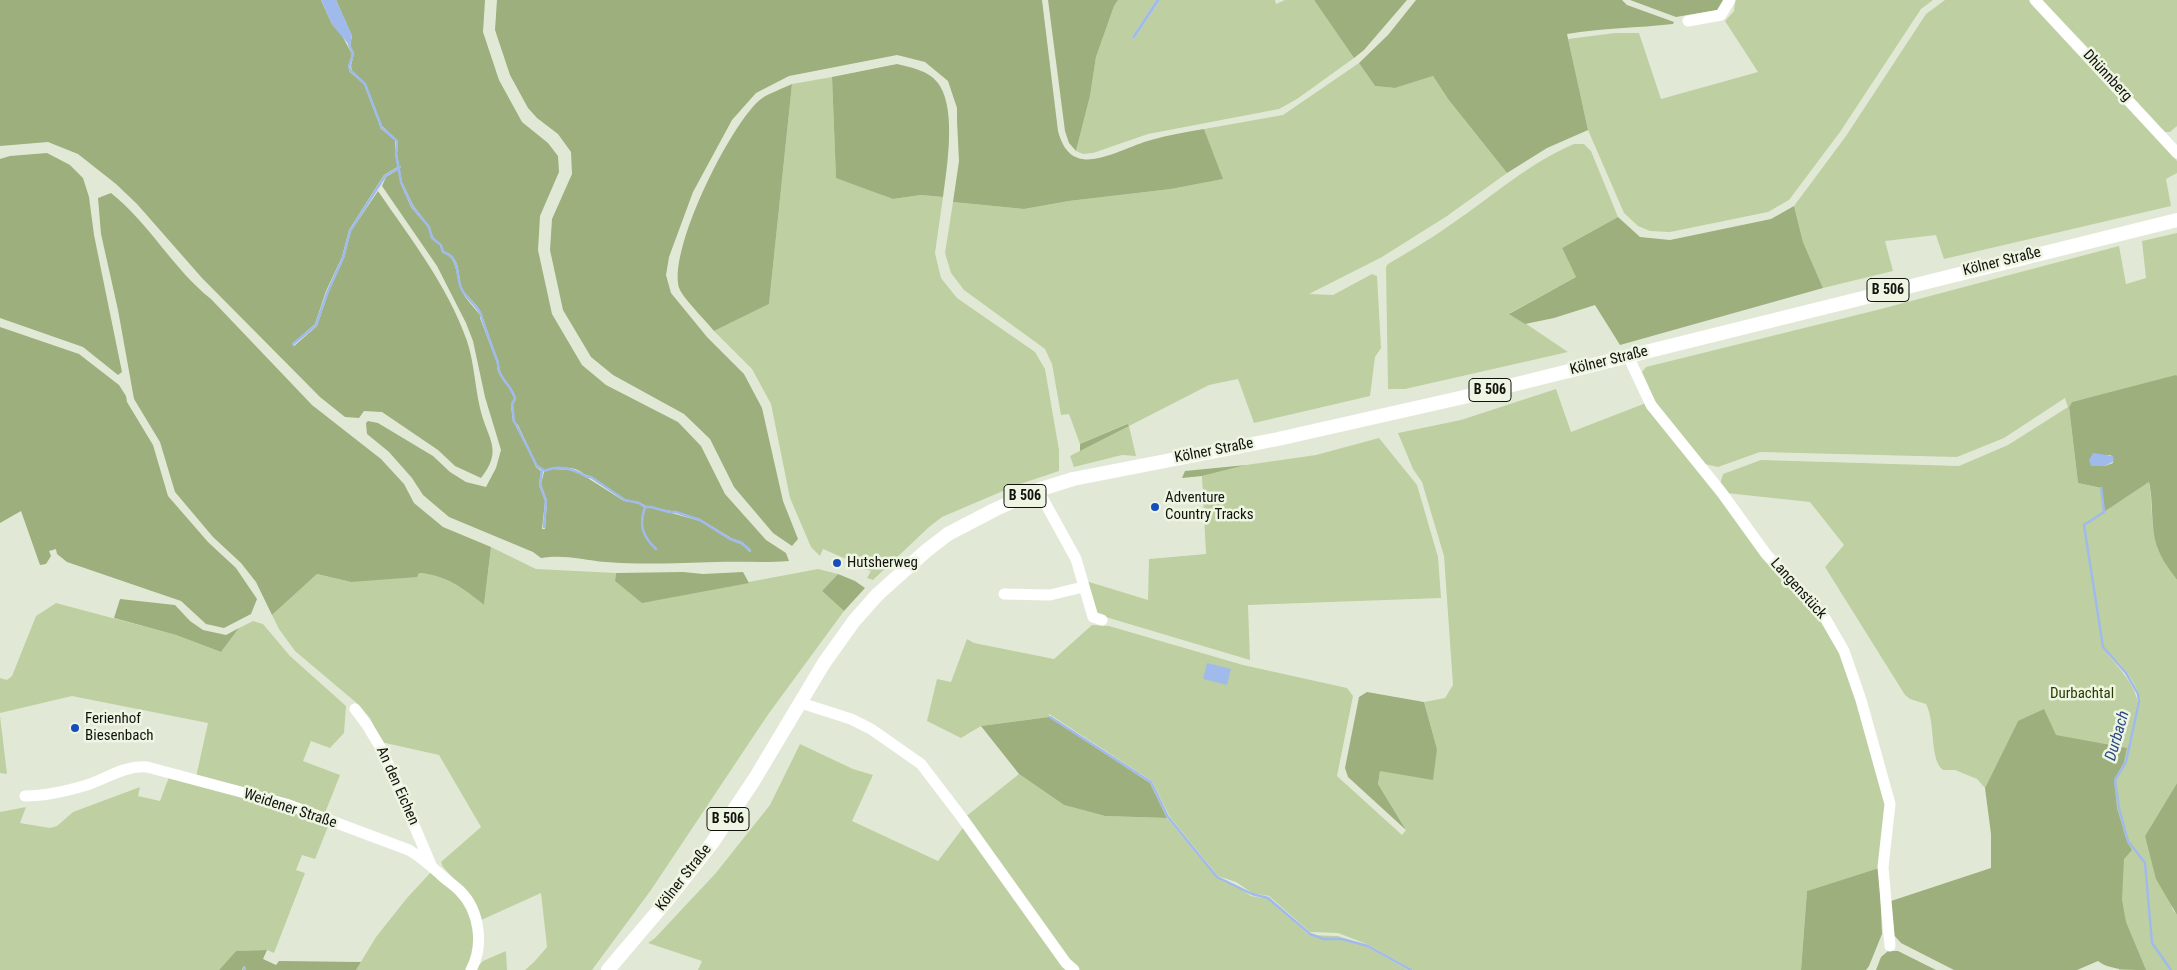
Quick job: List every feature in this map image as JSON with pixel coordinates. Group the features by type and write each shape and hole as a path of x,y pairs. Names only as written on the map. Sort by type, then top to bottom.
{"main road":[{"name":"Kölner Straße","path":"608,970 669,898 712,843 754,780 841,639 878,595 905,568 948,534 994,510 1038,490 1081,477 1380,416 2177,220"}],"street":[{"path":"1688,21 1721,15 1730,0"},
{"name":"Dhünnberg","path":"2035,0 2177,154"},
{"name":"Langenstück","path":"1628,356 1651,405 1722,493 1766,554 1825,618 1844,651 1861,700 1890,804 1883,867 1890,946"},
{"path":"1038,490 1076,559 1093,617 1102,620"},
{"path":"1004,594 1050,595 1083,587"},
{"path":"801,703 851,719 879,733 921,764 1066,963 1074,970"},
{"name":"An den Eichen","path":"355,709 382,750 431,866"},
{"name":"Weidener Straße","path":"25,796 40,796 63,791 87,785 129,768 147,767 286,804 409,850 461,892 475,916 478,939 475,963 471,970"}],"green space":[{"path":"0,0 321,0 332,24 340,32 352,54 348,67 350,72 364,84 381,129 395,139 395,154 399,166 384,175 349,230 342,257 326,291 315,324 292,344 294,346 317,326 329,291 344,258 351,231 378,191 439,282 450,301 467,341 480,408 493,451 488,468 481,478 455,466 438,450 382,412 364,411 359,418 345,417 320,397 202,278 137,204 116,184 78,154 48,142 0,146"},
{"path":"336,0 485,0 483,32 499,80 522,122 548,143 558,156 559,172 540,216 538,250 552,314 582,365 606,385 678,422 701,446 725,494 766,540 786,553 789,561 647,564 606,562 566,557 541,558 533,552 449,517 423,495 412,478 389,452 367,434 366,423 368,421 378,423 433,456 450,472 466,482 486,487 496,468 501,450 485,397 473,341 466,323 437,266 382,186 386,177 399,169 400,182 411,207 428,227 432,238 440,245 442,252 451,258 454,263 462,292 480,315 501,378 511,390 515,400 511,405 513,422 517,425 536,467 541,471 539,485 545,501 542,529 545,529 547,501 541,484 544,472 551,469 575,470 624,501 639,503 645,508 650,507 700,521 730,540 741,544 750,552 751,550 742,542 731,538 700,519 646,506 639,502 625,500 591,476 577,470 560,467 545,470 537,465 518,425 514,421 513,404 516,399 499,368 499,363 481,311 463,290 454,258 443,251 441,245 433,237 429,226 413,205 402,182 397,154 398,141 379,123 365,84 352,71 351,66 354,53 350,46 352,36"},
{"path":"497,0 1042,0 1058,131 1062,143 1070,154 1078,158 1095,159 1114,154 1143,142 1204,129 1223,179 1171,189 1069,201 1024,209 953,202 959,161 957,108 948,81 925,62 897,55 789,76 756,93 732,120 693,192 669,257 666,275 671,293 707,337 744,374 762,408 783,501 798,539 792,546 773,533 734,487 710,439 684,414 613,375 591,357 563,310 550,250 552,219 572,174 571,152 558,134 537,118 528,108 510,75 495,30"},
{"path":"1048,0 1118,0 1114,6 1096,57 1090,96 1076,151 1069,143 1065,131"},
{"path":"1118,0 1156,0 1132,37 1134,39 1160,0 1275,0 1276,4 1285,0 1314,0 1354,58 1297,99 1279,109 1148,134 1093,153 1083,154 1076,151 1090,96 1096,57 1114,6"},
{"path":"1314,0 1407,0 1364,50 1354,58"},
{"path":"1416,0 1622,0 1627,5 1674,22 1673,24 1593,30 1567,34 1588,130 1547,148 1507,173 1448,99 1433,76 1395,88 1375,86 1359,63 1388,35"},
{"path":"1630,0 1723,0 1717,10 1676,17"},
{"path":"1735,0 1933,0 1921,9 1840,132 1789,200 1768,212 1670,232 1650,231 1638,226 1624,213 1588,130 1568,39 1615,33 1639,33 1661,99 1758,72 1725,21 1734,11"},
{"path":"1945,0 2029,0 2121,97 2177,161 2177,173 2166,179 2171,206 1944,259 1936,235 1885,241 1893,271 1823,288 1803,242 1794,206 1846,136 1926,14"},
{"path":"2042,0 2177,0 2177,126 2170,132 2162,132 2094,54"},
{"path":"1359,63 1375,86 1395,88 1433,76 1448,99 1507,173 1447,216 1382,257 1309,294 1333,295 1372,274 1377,276 1381,348 1375,357 1370,396 1254,423 1238,379 1209,385 1129,426 1136,456 1122,455 1074,467 1070,456 1128,426 1126,424 1080,444 1069,414 1061,415 1052,364 1045,349 964,290 951,273 945,253 953,202 1024,209 1069,201 1171,189 1222,179 1204,129 1283,115"},
{"path":"897,64 921,71 932,77 940,86 945,97 948,110 949,140 943,197 921,195 893,199 836,178 832,77"},
{"path":"832,77 836,177 893,199 921,195 943,197 935,253 941,278 957,298 1035,352 1045,369 1059,450 1059,471 1017,485 942,517 873,580 867,578 871,571 864,569 862,566 823,549 820,556 811,547 790,498 771,404 752,369 714,331 769,304 792,84"},
{"path":"792,84 769,304 714,331 680,290 678,273 682,249 691,220 718,160 748,112 761,99"},
{"path":"1574,144 1584,144 1591,151 1618,217 1562,248 1576,277 1510,313 1568,352 1405,389 1388,389 1386,267 1388,264 1445,229 1526,170"},
{"path":"47,153 70,165 83,178 89,197 94,235 122,372 118,375 83,347 0,318 0,159 10,156"},
{"path":"111,193 138,218 197,287 211,299 312,405 381,459 404,484 414,503 443,527 491,547 484,605 454,583 429,574 419,573 417,577 351,582 317,574 272,615 256,582 241,563 213,537 175,492 160,442 134,399 118,310 101,234 98,198"},
{"path":"1794,206 1803,242 1823,288 1620,345 1595,305 1554,318 1525,324 1509,314 1576,277 1562,248 1618,217 1640,237 1670,240 1771,219"},
{"name":"Durbachtal","path":"2177,233 2177,376 2072,402 2069,407 2078,483 2100,488 2104,512 2149,482 2155,541 2162,558 2177,580 2177,783 2145,836 2173,910 2177,915 2177,970 2119,970 2056,735 2018,721 1985,788 1977,779 1955,770 1943,770 1936,758 1931,721 1926,704 1910,699 1905,695 1825,567 1844,545 1810,502 1726,493 1720,484 1723,474 1761,460 1959,466 2008,445 2068,407 2065,398 2004,438 1957,457 1760,452 1718,467 1705,464 1656,403 1642,372 1646,367 1877,310 2119,246 2126,284 2146,278 2142,241","holes":["2104,649 2132,679 2140,702 2138,703 2129,681"]},
{"path":"0,327 79,354 119,385 153,445 168,496 208,542 236,568 257,599 251,614 224,628 206,624 181,601 67,562 57,554 56,549 49,551 51,556 46,564 40,565 21,511 0,523"},
{"path":"2177,376 2177,580 2162,558 2156,542 2149,482 2104,512 2101,488 2078,483 2069,407 2072,402","holes":["2098,455 2111,455 2113,463 2105,466"]},
{"path":"1556,389 1571,432 1646,403 1822,620 1840,653 1857,702 1887,804 1879,868 1807,891 1801,970 1413,970 1369,945 1338,933 1310,932 1269,896 1252,893 1236,882 1218,876 1170,817 1152,781 1049,714 1049,717 981,726 961,738 927,721 937,679 951,682 967,639 974,643 1054,659 1092,625 1109,626 1243,665 1347,688 1353,696 1337,776 1402,835 1406,830 1378,784 1380,771 1437,749 1424,702 1445,698 1453,685 1444,556 1422,482 1413,469 1398,433 1461,420"},
{"path":"1127,424 1129,426 1080,451 1080,444"},
{"path":"1379,438 1417,485 1438,557 1441,598 1248,605 1250,660 1099,615 1092,607 1086,581 1148,600 1149,559 1206,554 1202,476 1246,465 1316,455"},
{"path":"1246,465 1202,476 1182,478 1185,471"},
{"path":"491,547 536,569 616,573 615,581 642,602 818,569 838,574 822,591 844,611 767,716 651,890 592,970 525,970 547,947 541,893 479,921 463,889 443,867 441,862 481,827 439,755 381,742 370,718 359,705 295,651 279,629 272,615 317,574 351,582 419,573 439,575 462,587 484,605"},
{"path":"683,572 703,574 743,572 749,583 642,603 615,581 616,573"},
{"path":"838,574 855,581 865,588 844,611 822,591"},
{"path":"120,599 175,605 190,621 203,630 226,635 239,628 221,652 176,635 114,618"},
{"path":"56,603 176,635 221,652 239,628 253,621 263,624 290,656 346,706 344,733 330,748 311,741 303,761 340,775 325,813 196,777 208,723 72,696 0,713 0,678 7,680 12,676 36,616"},
{"path":"1367,692 1424,702 1437,749 1433,780 1380,771 1378,784 1406,830 1348,777 1345,768 1359,697"},
{"path":"2044,709 2056,735 2127,748 2124,762 2114,780 2117,808 2127,842 2132,850 2124,859 2122,900 2126,922 2146,970 2114,968 2098,961 2077,970 1954,970 1901,943 1893,934 1888,902 1991,868 1991,834 1985,788 2018,721"},
{"path":"0,716 7,774 0,773"},
{"path":"1049,717 1150,783 1167,818 1105,816 1064,805 1019,774 981,726"},
{"path":"800,744 853,769 873,775 852,821 938,861 965,825 1069,970 698,970 702,961 648,943 655,938 715,874 770,805"},
{"path":"1019,774 1064,805 1105,816 1167,818 1217,878 1235,885 1251,896 1268,899 1309,935 1338,936 1368,947 1408,970 1075,970 964,818"},
{"path":"169,777 283,808 329,824 315,859 302,855 296,870 305,873 274,953 267,950 236,951 219,970 0,970 0,812 26,807 20,823 50,828 57,826 73,812 140,787 138,796 160,801"},
{"path":"2177,783 2177,915 2156,879 2145,836"},
{"path":"1879,868 1882,934 1866,970 1801,970 1807,891"},
{"path":"432,871 462,901 472,918 476,939 468,970 356,970 376,937 407,898"},
{"path":"267,950 263,959 276,965 279,961 361,962 356,970 245,970 244,966 242,970 219,970 236,951"},
{"path":"506,951 507,970 474,970 483,961"},
{"path":"1888,951 1898,951 1936,970 1876,970 1881,957"}],"water":[{"path":"321,0 336,0 352,35 350,46 333,26"},
{"path":"1156,0 1160,0 1134,39 1132,37"},
{"path":"2093,453 2113,456 2114,461 2105,466 2091,466 2089,460"},
{"path":"1207,663 1231,669 1227,685 1203,679"}],"waterway":[{"path":"349,44 353,54 349,67 365,84 382,128 397,141 396,154 401,182 412,206 429,227 432,238 441,245 443,252 449,255 456,263 462,290 481,315 500,373 515,399 512,404 514,421 537,466 545,471 561,468 591,477 625,500 639,503 645,507 676,512 700,520 750,550"},
{"path":"293,344 316,325 328,291 343,258 350,231 385,176 400,167"},
{"path":"542,470 540,485 546,501 544,527"},
{"name":"Durbach","path":"2101,488 2104,512 2084,525 2103,647 2126,673 2138,694 2139,702 2126,762 2115,780 2119,808 2128,841 2145,863 2152,943 2171,970"},
{"path":"645,507 642,519 643,530 656,549"},
{"path":"1050,717 1151,782 1168,817 1217,877 1252,894 1268,898 1310,934 1324,939 1342,939 1368,946 1411,970"}],"place":[{"name":"Adventure Country Tracks","path":"1155,507"},
{"name":"Hutsherweg","path":"837,563"},
{"name":"Ferienhof Biesenbach","path":"75,728"}]}
